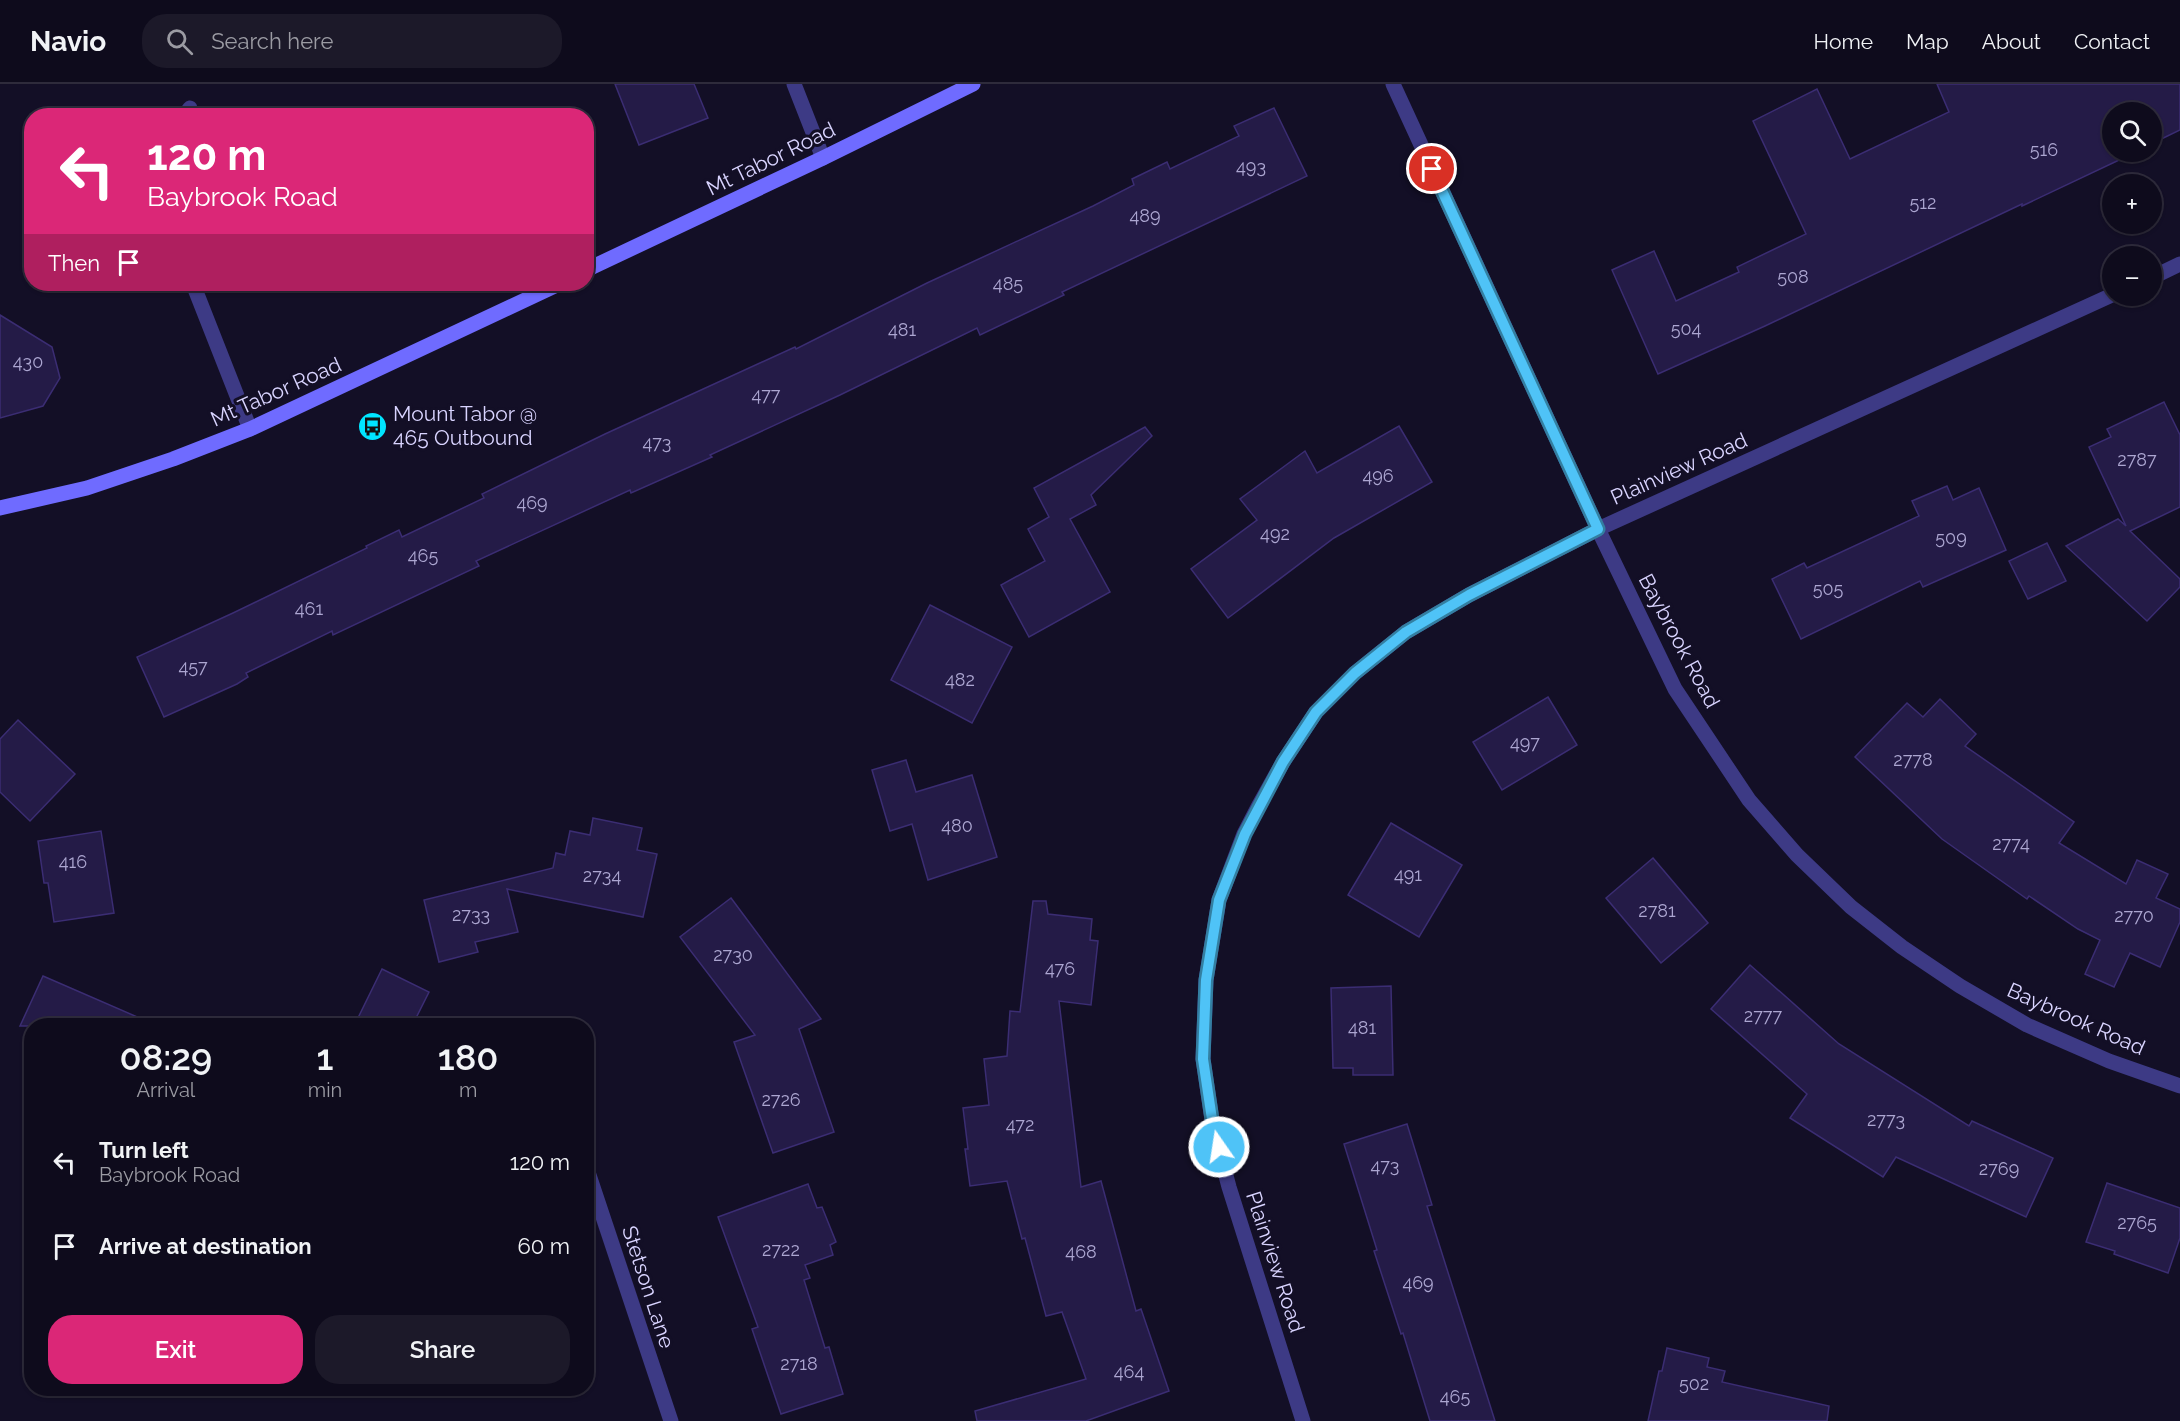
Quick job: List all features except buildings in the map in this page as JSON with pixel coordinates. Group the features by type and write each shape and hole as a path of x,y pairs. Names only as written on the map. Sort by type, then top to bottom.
{"street":[{"path":"794,84 823,158"},
{"name":"Mt Tabor Road","path":"594,266 973,84"},
{"name":"Baybrook Road","path":"1393,84 1598,529 1675,688 1749,800 1797,855 1851,907 1902,947 1960,986 2027,1025 2109,1061 2180,1086"},
{"path":"2162,273 2180,264"},
{"path":"196,291 250,429"},
{"name":"Mt Tabor Road","path":"0,508 87,488 173,459 250,429 544,291"},
{"name":"Plainview Road","path":"1304,1421 1229,1187 1213,1126 1203,1059 1206,980 1219,900 1245,834 1283,762 1316,712 1355,673 1406,632 1469,595 1598,529 2102,300"},
{"name":"Stetson Lane","path":"594,1190 671,1421"}],"place":[{"name":"Mount Tabor @ 465 Outbound","path":"372,426"}],"route":[{"path":"1219,1147 1213,1126 1203,1059 1206,980 1219,900 1245,834 1283,762 1316,712 1355,673 1406,632 1469,595 1598,529 1432,169"}]}
